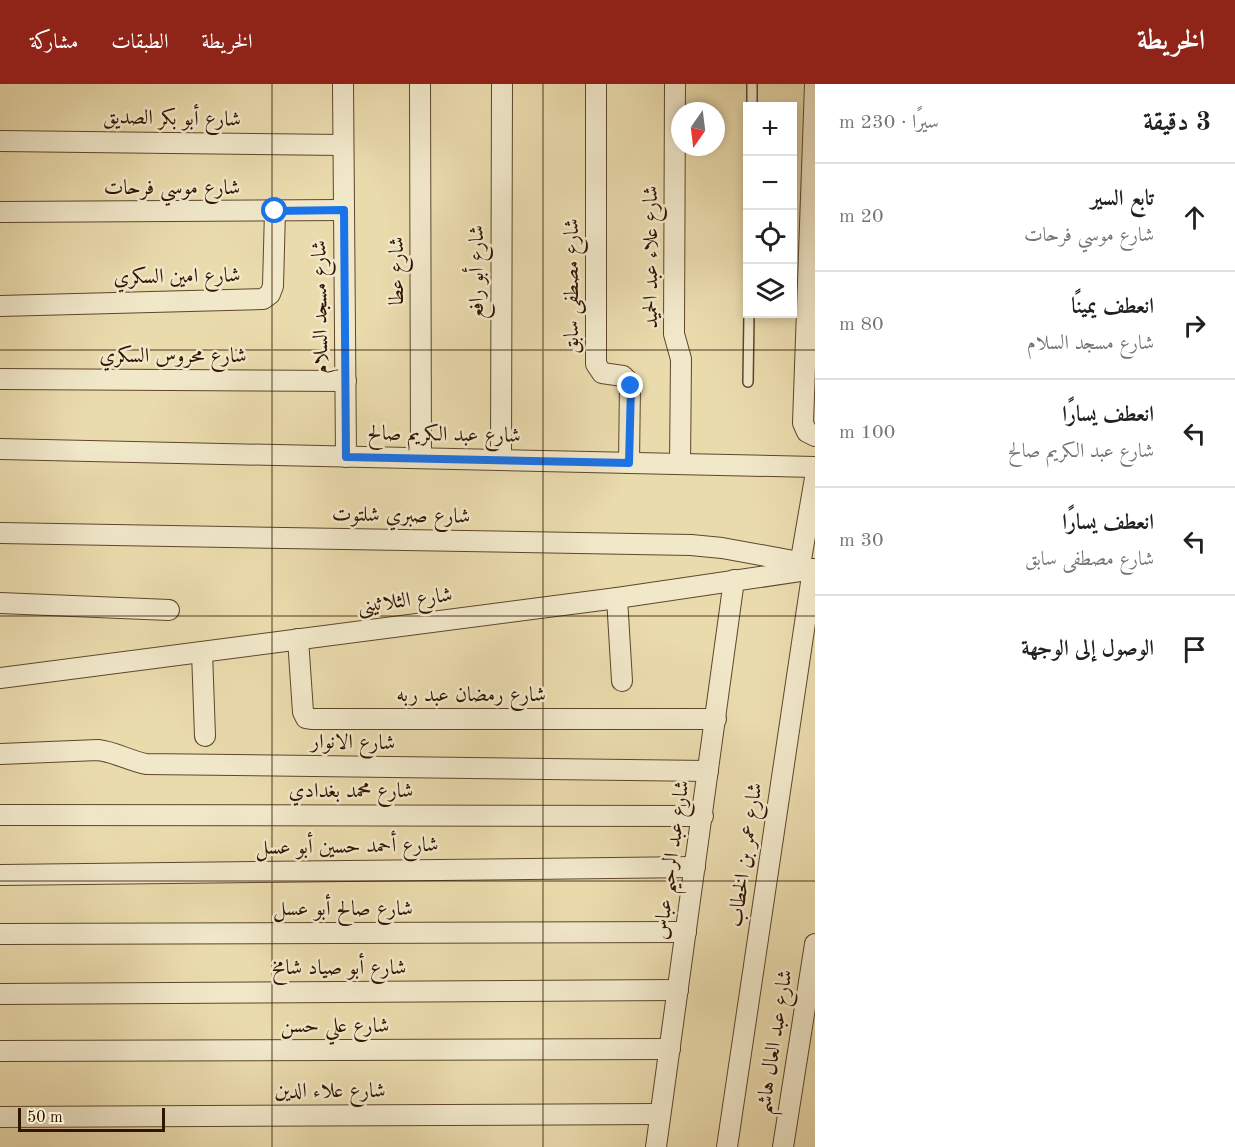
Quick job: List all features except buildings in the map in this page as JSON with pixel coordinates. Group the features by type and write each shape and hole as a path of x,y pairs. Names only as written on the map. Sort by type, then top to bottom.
{"street":[{"name":"شارع مسجد السلام","path":"343,84 346,457"},
{"name":"شارع عطا","path":"420,84 421,458"},
{"name":"شارع أبو رافع","path":"501,460 502,84"},
{"name":"شارع مصطفى سابق","path":"596,84 596,364 602,373 623,376 630,383 629,463"},
{"name":"شارع علاء عبد الحميد","path":"675,84 674,334 681,359 680,464"},
{"path":"815,84 811,295 803,423 807,432 815,436"},
{"name":"شارع أبو بكر الصديق","path":"0,141 343,145"},
{"name":"شارع موسي فرحات","path":"0,212 344,210"},
{"name":"شارع امين السكري","path":"0,306 263,299 270,294 273,286 275,211"},
{"name":"شارع محروس السكري","path":"0,379 346,381"},
{"name":"شارع عبد الكريم صالح","path":"0,449 815,467"},
{"name":"شارع عمر بن الخطاب","path":"727,1147 806,568 815,478"},
{"name":"شارع صبري شلتوت","path":"0,533 691,545 722,548 806,568"},
{"name":"شارع الثلاثينى","path":"0,678 617,598 806,568"},
{"name":"شارع عبد الرحيم عباس","path":"656,1147 734,580"},
{"path":"617,598 622,681"},
{"path":"0,603 169,610"},
{"name":"شارع رمضان عبد ربه","path":"298,639 303,712 306,718 716,718"},
{"path":"202,652 205,736"},
{"name":"شارع الانوار","path":"0,754 98,750 108,751 132,762 153,765 708,771"},
{"name":"شارع محمد بغدادي","path":"0,815 703,816"},
{"name":"شارع أحمد حسين أبو عسل","path":"0,875 695,867"},
{"name":"شارع صالح أبو عسل","path":"0,934 686,932"},
{"name":"شارع عبد العال هاشم","path":"783,1147 815,944"},
{"name":"شارع أبو صياد شامخ","path":"0,994 678,990"},
{"name":"شارع علي حسن","path":"0,1051 670,1049"},
{"name":"شارع علاء الدين","path":"0,1117 660,1114"}],"lane":[{"path":"752,84 752,102"},
{"path":"748,382 749,318"}],"route":[{"path":"275,211 344,210 346,457 629,463 631,386"}]}
